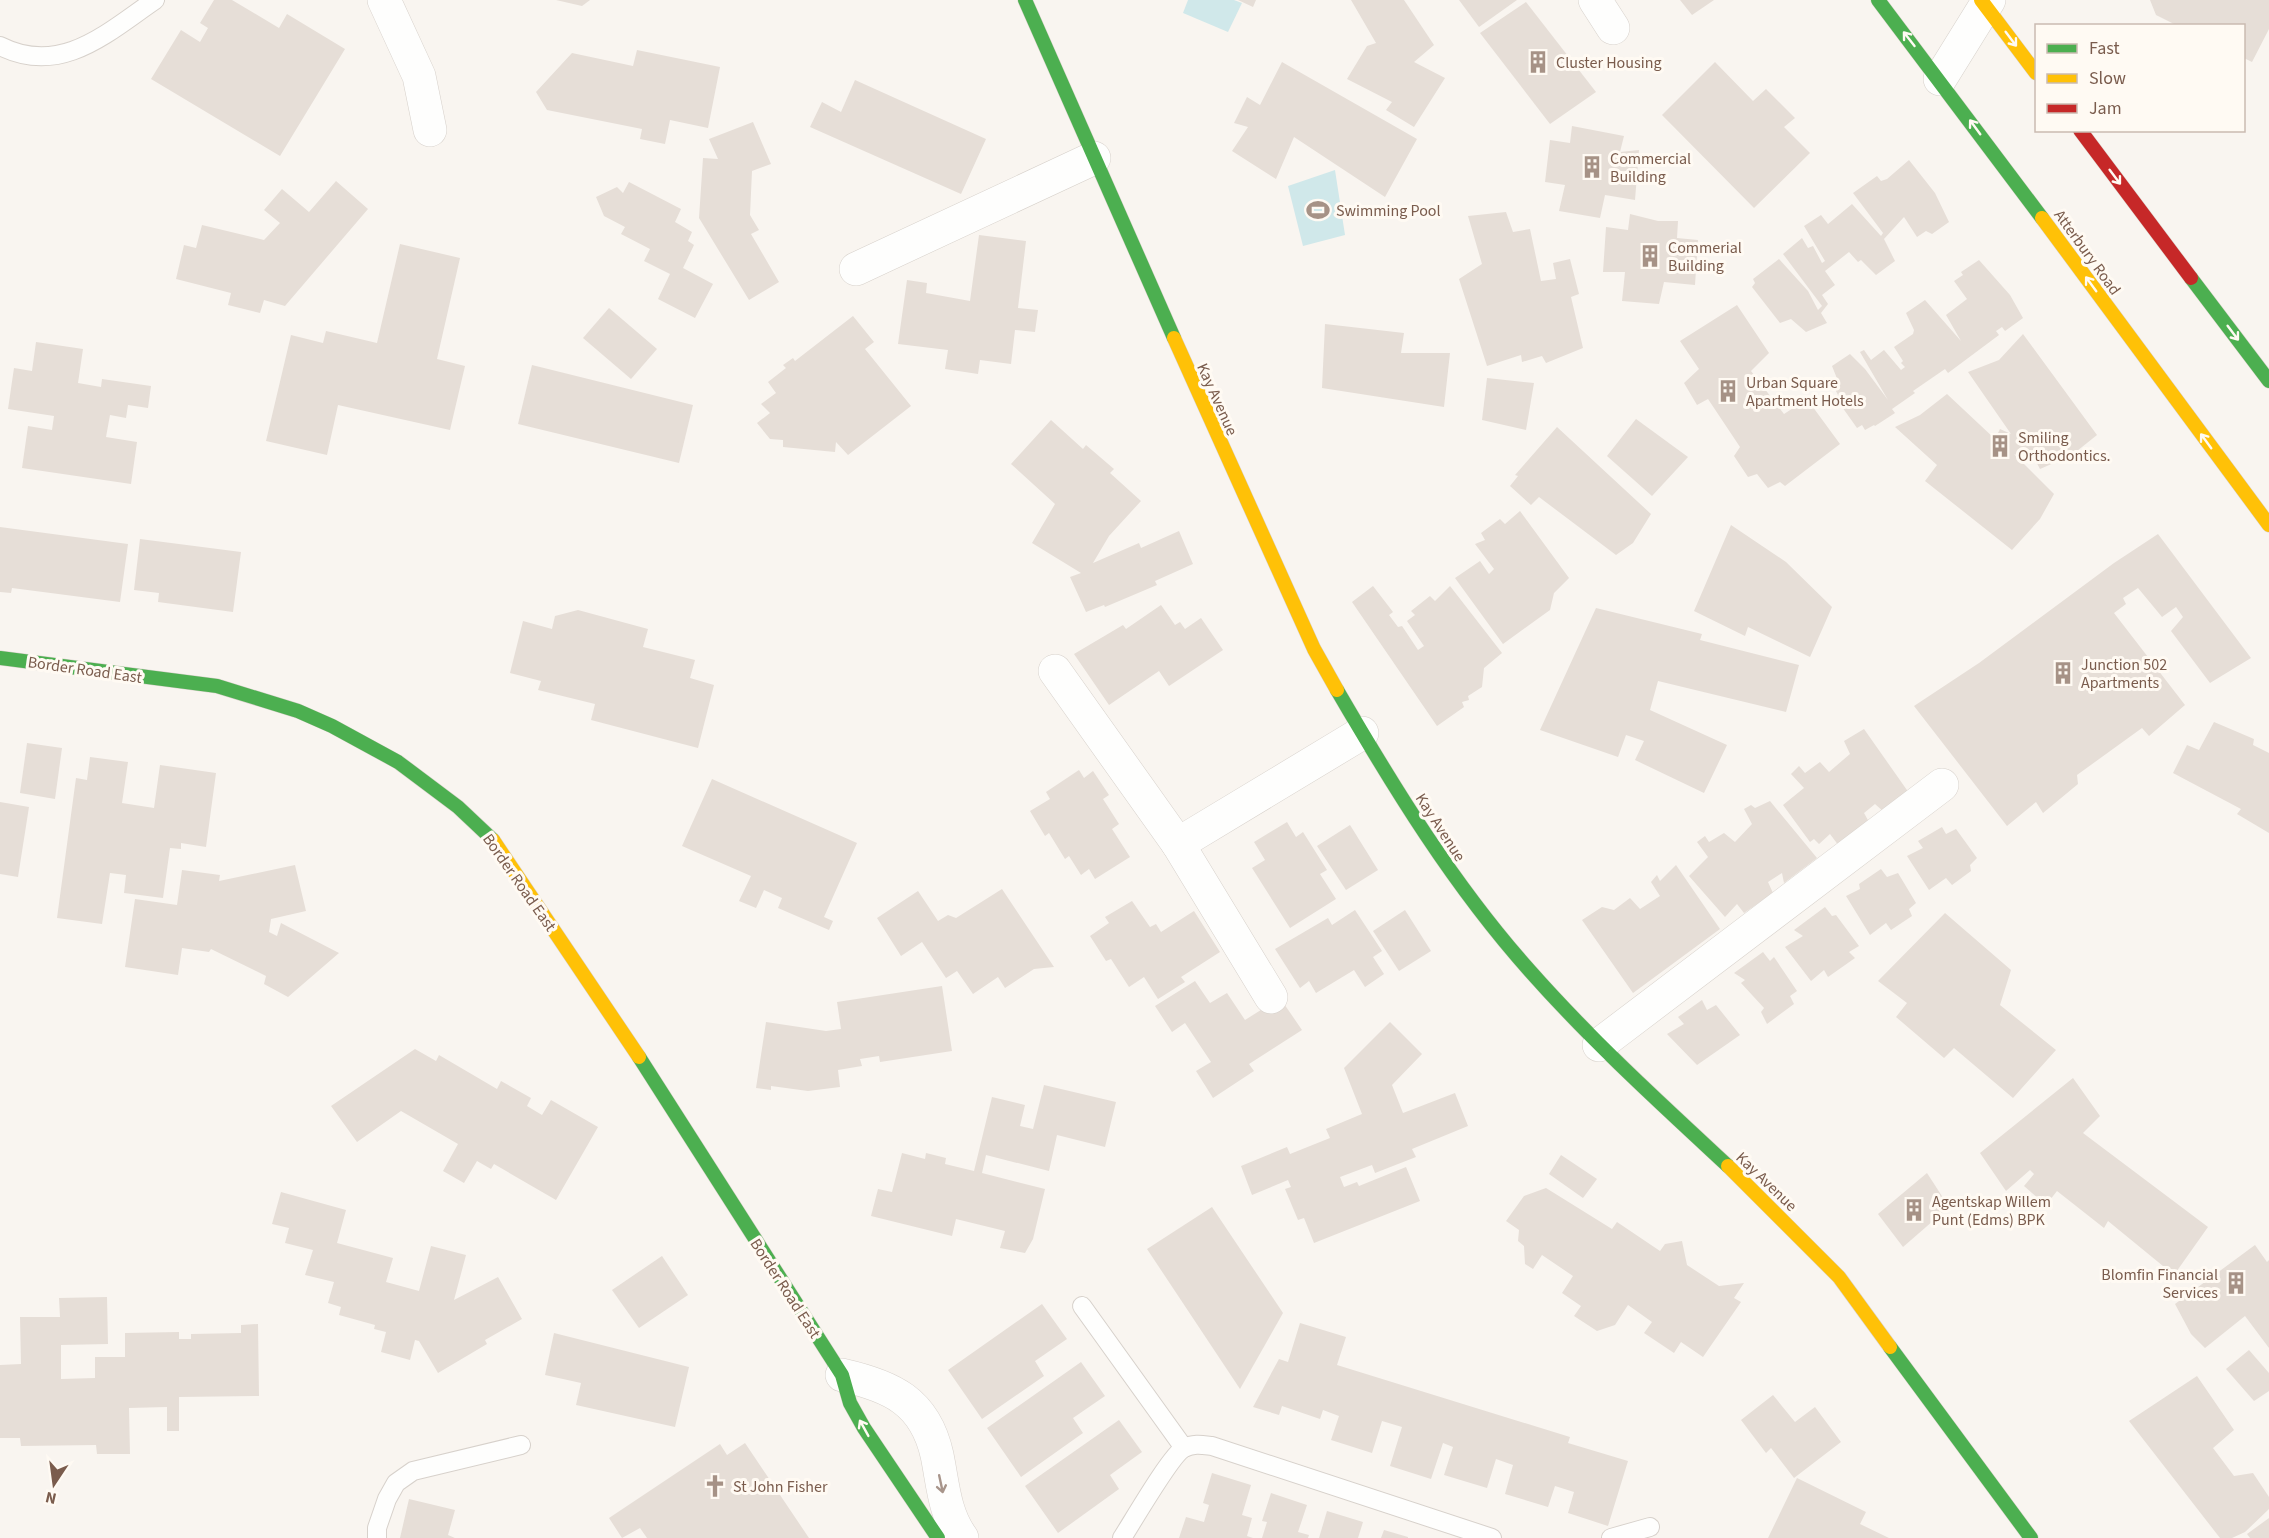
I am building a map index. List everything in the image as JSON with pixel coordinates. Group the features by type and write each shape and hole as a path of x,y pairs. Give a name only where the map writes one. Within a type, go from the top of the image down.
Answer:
{"street":[{"path":"384,0 419,76 430,130"},
{"name":"Kay Avenue","path":"1025,0 1309,639 1362,733 1458,882 1529,970 1599,1045 1756,1192 1839,1277 2031,1538"},
{"path":"1595,0 1613,28"},
{"name":"Atterbury Road","path":"1878,0 1940,79 2269,525"},
{"path":"1940,79 1986,2 2035,70"},
{"path":"2082,132 2269,381"},
{"path":"856,269 1094,158"},
{"name":"Border Road East","path":"0,658 224,687 273,702 332,725 384,751 466,812 487,831 629,1042 842,1375 844,1389 864,1431 951,1536"},
{"path":"1054,671 1178,844 1271,997"},
{"path":"1178,844 1362,733"},
{"path":"1599,1045 1942,784"},
{"name":"Border Road East","path":"842,1375 880,1385 897,1394 909,1402 922,1419 931,1435 951,1536"}],"lane":[{"path":"0,46 37,56 66,55 87,46 156,0"},
{"path":"1082,1306 1184,1448"},
{"path":"1122,1538 1172,1459 1184,1448 1196,1444 1212,1446 1492,1538"},
{"path":"377,1538 377,1528 387,1499 396,1483 413,1471 521,1445"},
{"path":"1611,1538 1650,1527"}],"water":[{"path":"1188,0 1234,0 1242,3 1228,32 1183,13"},
{"name":"Swimming Pool","path":"1335,170 1345,235 1303,246 1288,186"}],"building":[{"path":"214,0 232,0 279,28 287,14 345,49 280,156 151,79 181,30 200,42 208,28 200,23"},
{"path":"556,0 590,0 582,6"},
{"path":"1238,0 1256,0 1253,7"},
{"path":"1351,0 1404,0 1434,45 1414,62 1445,78 1414,127 1386,110 1392,102 1347,79 1367,46 1376,43"},
{"path":"1459,0 1517,0 1479,27"},
{"name":"Cluster Housing","path":"1680,0 1714,0 1692,15"},
{"path":"2150,0 2269,0 2269,29 2252,62 2245,58 2245,24 2174,24 2156,15"},
{"name":"Cluster Housing","path":"1526,2 1596,92 1550,124 1480,33"},
{"path":"637,50 720,67 708,128 670,120 665,144 640,139 642,129 547,110 536,92 572,53 633,66"},
{"path":"1282,62 1417,139 1385,197 1294,137 1276,179 1232,151 1248,127 1234,123 1247,97 1260,105"},
{"path":"1715,62 1753,101 1766,89 1795,118 1784,127 1810,153 1754,208 1662,115"},
{"path":"855,80 986,139 961,194 810,127 822,102 841,112"},
{"path":"753,122 771,164 752,171 750,215 759,230 751,234 779,282 749,300 699,218 703,158 718,159 709,139"},
{"name":"Commercial Building","path":"1572,126 1624,136 1620,152 1639,150 1635,200 1605,195 1600,218 1559,211 1565,185 1545,182 1550,140 1570,143"},
{"name":"Urban Square Apartment Hotels","path":"1909,160 1935,193 1949,222 1932,234 1926,231 1917,237 1904,217 1884,239 1895,261 1876,275 1849,252 1825,271 1835,285 1822,295 1828,304 1821,313 1827,323 1806,332 1791,319 1780,323 1752,287 1755,283 1753,279 1779,259 1808,291 1818,310 1822,306 1783,254 1802,238 1808,248 1813,246 1822,263 1825,261 1804,226 1821,215 1828,224 1852,204 1881,236 1883,233 1853,193 1877,176 1881,181 1887,179"},
{"path":"336,181 368,209 285,306 264,300 260,313 228,305 231,293 176,279 184,245 196,248 202,225 264,240 280,223 264,210 282,189 309,212"},
{"path":"629,182 681,209 675,222 692,232 688,241 694,245 683,268 713,284 695,318 658,299 670,274 644,261 650,249 621,234 625,227 604,216 596,197 617,187 623,193"},
{"path":"1506,212 1513,232 1530,229 1541,281 1556,279 1553,263 1570,259 1579,294 1571,297 1583,348 1546,363 1542,356 1522,362 1521,355 1487,366 1459,279 1482,264 1468,216"},
{"name":"Commerial Building","path":"1630,214 1658,221 1678,221 1677,238 1698,240 1695,285 1664,282 1659,304 1622,301 1625,272 1603,272 1606,227 1628,230"},
{"path":"979,235 1026,241 1018,308 1038,310 1035,332 1015,330 1011,364 980,360 978,374 945,369 948,350 898,344 907,280 927,283 926,293 970,301"},
{"path":"400,244 460,258 437,359 465,366 450,430 338,405 327,455 266,441 291,335 323,343 326,331 377,343"},
{"name":"Urban Square Apartment Hotels","path":"1979,260 2010,295 2023,318 2005,331 2002,327 1996,331 1999,335 1948,373 1945,369 1913,391 1915,393 1892,409 1895,413 1865,430 1862,425 1857,428 1835,397 1838,395 1833,385 1838,381 1832,366 1850,354 1865,369 1888,400 1860,352 1864,350 1871,360 1884,350 1901,370 1905,367 1894,347 1913,334 1914,330 1906,313 1925,300 1961,341 1946,315 1967,299 1954,281 1963,275 1961,272"},
{"name":"Urban Square Apartment Hotels","path":"1737,305 1769,353 1751,371 1784,414 1807,399 1840,444 1785,486 1780,482 1768,488 1757,474 1748,477 1734,456 1740,447 1708,399 1697,405 1684,383 1699,369 1680,341"},
{"path":"609,308 657,349 631,379 583,338"},
{"path":"853,316 874,342 865,349 911,406 848,455 836,442 835,452 783,447 783,440 770,439 757,423 770,413 761,404 776,393 768,382 786,368 783,365 793,358 795,361"},
{"path":"1325,324 1404,333 1401,353 1450,353 1444,407 1322,388"},
{"name":"Smiling Orthodontics.","path":"2023,334 2097,435 2072,455 2040,469 2031,452 2026,459 2014,454 2054,494 2040,519 2012,550 1925,481 1937,465 1895,427 1920,415 1947,394 1995,439 2000,429 2011,434 1968,372 1999,360"},
{"path":"36,342 83,349 78,383 101,387 102,379 151,386 148,408 128,405 126,418 110,415 106,437 137,442 131,484 22,468 28,426 52,430 54,416 8,409 14,368 32,371"},
{"path":"532,365 693,405 679,463 518,424"},
{"path":"1487,378 1534,383 1526,430 1482,420"},
{"path":"1636,419 1688,457 1652,496 1607,456"},
{"path":"1051,420 1083,449 1086,445 1114,469 1110,473 1141,501 1109,536 1093,563 1139,543 1141,548 1179,531 1193,564 1155,581 1157,585 1105,607 1104,605 1086,612 1070,577 1081,573 1032,543 1055,504 1011,464"},
{"path":"1557,427 1651,514 1633,543 1616,555 1539,497 1531,505 1510,486 1518,476 1515,475"},
{"path":"1520,511 1569,578 1554,593 1550,610 1503,644 1455,578 1480,561 1489,574 1494,569 1475,544 1485,540 1481,533 1500,519 1505,524"},
{"path":"1731,525 1786,562 1832,607 1810,657 1748,627 1745,636 1694,611"},
{"path":"0,527 128,544 120,602 12,588 11,593 0,592"},
{"name":"Junction 502 Apartments","path":"2158,534 2251,658 2210,683 2171,631 2183,617 2176,607 2162,617 2138,588 2123,598 2126,604 2114,613 2185,705 2149,736 2142,728 2077,775 2078,784 2043,813 2036,802 2007,826 1914,706 1979,663 2114,563"},
{"path":"140,539 241,552 233,612 158,602 159,593 134,590"},
{"path":"1373,586 1393,612 1389,615 1398,627 1402,626 1418,650 1424,646 1407,621 1415,615 1411,611 1430,596 1435,601 1450,586 1502,653 1484,668 1482,687 1468,696 1469,700 1462,702 1464,707 1437,726 1352,602"},
{"path":"1161,605 1175,625 1180,622 1185,629 1201,618 1223,650 1169,686 1159,671 1109,705 1074,654 1123,625 1126,629"},
{"path":"1596,608 1702,634 1700,640 1799,665 1786,712 1658,681 1650,710 1727,745 1704,793 1635,760 1644,741 1626,735 1618,757 1540,730"},
{"path":"578,610 648,629 643,647 695,660 690,678 714,685 698,748 591,720 595,704 538,690 541,681 510,673 523,621 552,629 555,616"},
{"path":"2214,722 2254,739 2253,745 2269,753 2269,833 2237,814 2241,809 2173,773 2187,745 2199,750"},
{"path":"1864,729 1909,793 1884,812 1875,804 1864,813 1869,822 1839,846 1830,834 1819,844 1814,839 1810,842 1783,805 1804,788 1791,774 1799,766 1805,773 1820,762 1829,772 1850,754 1844,741"},
{"path":"27,743 62,748 55,799 20,793"},
{"path":"90,757 128,762 122,803 154,808 160,765 216,773 206,847 181,843 181,849 170,848 163,898 124,893 126,875 110,873 102,924 57,918 76,778 87,780"},
{"path":"1079,770 1084,778 1093,771 1109,795 1103,799 1119,824 1112,829 1130,857 1095,879 1089,869 1081,875 1069,856 1065,859 1049,833 1045,836 1030,811 1050,799 1046,792"},
{"path":"712,779 857,843 824,917 833,921 829,930 778,908 782,898 764,890 756,908 739,901 751,876 682,846"},
{"path":"1770,801 1817,858 1784,883 1782,873 1768,882 1773,893 1744,913 1737,904 1725,917 1689,876 1708,857 1697,842 1705,836 1709,842 1724,833 1735,842 1752,824 1744,809 1751,805 1755,808"},
{"path":"0,802 29,807 18,877 0,874"},
{"path":"1287,822 1296,837 1303,832 1327,870 1320,874 1336,899 1290,928 1252,868 1265,860 1254,842"},
{"path":"1350,825 1378,870 1346,890 1317,846"},
{"path":"1942,827 1946,834 1956,829 1977,858 1970,865 1971,871 1952,885 1946,878 1929,890 1907,856 1923,848 1918,841"},
{"path":"295,865 306,911 271,919 269,932 277,936 281,923 339,953 288,997 264,984 266,976 211,949 209,952 182,948 178,975 125,967 135,899 177,905 182,870 220,875 219,881"},
{"path":"1676,865 1720,929 1633,993 1582,920 1602,907 1614,910 1630,898 1640,909 1660,896 1651,882 1657,875 1660,881"},
{"path":"1881,869 1887,877 1898,873 1916,903 1909,909 1912,916 1891,930 1886,923 1870,935 1846,896 1860,889 1859,884"},
{"path":"1002,889 1054,967 1034,969 1005,988 998,977 973,994 957,971 946,978 922,942 901,956 877,918 918,891 938,921 948,915 956,918"},
{"path":"1132,901 1150,927 1156,924 1161,932 1194,911 1220,952 1181,977 1185,982 1158,999 1144,977 1129,987 1111,959 1106,961 1090,936 1109,923 1105,917"},
{"path":"1825,907 1832,916 1836,915 1859,946 1849,952 1855,958 1828,977 1824,970 1811,981 1785,947 1803,936 1794,930"},
{"path":"1355,910 1382,951 1373,957 1384,974 1365,987 1354,970 1316,993 1309,981 1300,988 1275,949 1328,918 1332,925"},
{"path":"1405,910 1431,951 1399,971 1373,931"},
{"path":"1945,913 2011,970 2000,1005 2056,1050 2013,1098 1954,1048 1944,1058 1896,1017 1907,1003 1878,981"},
{"path":"1763,952 1770,961 1774,957 1797,991 1790,996 1794,1004 1767,1024 1761,1012 1764,1008 1741,983 1745,980 1734,973"},
{"path":"1195,981 1210,1003 1227,993 1245,1020 1280,998 1302,1030 1249,1064 1254,1071 1213,1098 1196,1071 1211,1062 1185,1023 1172,1032 1155,1006"},
{"path":"942,986 952,1051 880,1062 879,1056 860,1059 862,1066 838,1070 840,1087 808,1091 771,1086 771,1090 756,1088 766,1022 826,1031 841,1029 837,1002"},
{"path":"1702,1000 1707,1010 1716,1005 1740,1035 1697,1065 1667,1034 1684,1024 1678,1017"},
{"path":"1390,1022 1422,1054 1392,1085 1403,1113 1455,1093 1468,1126 1412,1149 1416,1157 1375,1173 1372,1165 1340,1177 1344,1187 1357,1182 1359,1186 1406,1167 1420,1201 1314,1243 1304,1218 1298,1220 1285,1189 1291,1187 1288,1180 1252,1195 1241,1166 1287,1147 1290,1154 1330,1138 1326,1129 1362,1114 1344,1068"},
{"path":"415,1049 436,1061 439,1055 497,1089 501,1081 531,1098 527,1106 542,1115 551,1100 598,1127 556,1200 494,1164 491,1169 477,1161 464,1183 443,1171 458,1144 401,1111 357,1142 331,1106"},
{"path":"2073,1078 2100,1116 2083,1133 2208,1227 2174,1275 2108,1221 2104,1228 2057,1191 2046,1205 2024,1186 2034,1174 2030,1170 2006,1191 1980,1153"},
{"path":"1044,1085 1116,1102 1105,1147 1057,1135 1049,1171 986,1155 982,1173 1045,1189 1033,1239 1025,1253 1000,1248 1005,1231 956,1219 952,1236 871,1216 878,1189 892,1192 902,1153 925,1159 926,1153 946,1158 945,1164 974,1171 992,1097 1025,1105 1020,1126 1033,1129"},
{"path":"1561,1155 1597,1179 1583,1198 1549,1174"},
{"name":"Agentskap Willem Punt (Edms) BPK","path":"1927,1173 1949,1207 1903,1247 1878,1214"},
{"path":"1546,1188 1612,1229 1617,1222 1660,1251 1665,1244 1682,1241 1687,1265 1719,1286 1744,1283 1734,1298 1741,1302 1703,1357 1681,1342 1674,1353 1644,1333 1652,1322 1628,1305 1615,1325 1597,1331 1574,1316 1581,1306 1562,1293 1573,1276 1542,1255 1533,1269 1525,1264 1524,1246 1518,1241 1519,1230 1506,1221 1524,1196"},
{"path":"281,1192 346,1210 337,1243 393,1258 386,1282 419,1291 431,1246 466,1255 454,1300 498,1277 522,1319 485,1340 487,1344 438,1373 419,1341 415,1340 410,1360 381,1352 386,1332 374,1329 375,1325 339,1315 341,1307 328,1303 334,1282 305,1275 313,1250 285,1243 289,1228 272,1224"},
{"path":"1212,1207 1283,1313 1240,1389 1147,1249"},
{"name":"Blomfin Financial Services","path":"2255,1245 2267,1262 2269,1260 2269,1348 2245,1316 2205,1348 2191,1334 2175,1304"},
{"path":"662,1256 688,1295 639,1328 612,1290"},
{"path":"107,1297 108,1344 61,1345 61,1379 95,1378 95,1357 125,1357 125,1333 179,1332 179,1339 191,1339 191,1334 241,1333 241,1325 258,1324 259,1396 179,1397 179,1431 167,1431 167,1407 129,1408 130,1454 97,1454 96,1445 21,1446 20,1438 0,1438 0,1365 21,1364 20,1317 60,1317 59,1298"},
{"path":"1042,1304 1067,1339 1035,1361 1044,1376 982,1419 948,1370"},
{"path":"1300,1323 1346,1337 1337,1365 1570,1437 1568,1443 1628,1461 1608,1526 1568,1513 1574,1492 1555,1486 1548,1507 1505,1494 1513,1465 1496,1459 1487,1488 1444,1475 1453,1447 1443,1443 1431,1479 1390,1466 1402,1427 1382,1421 1372,1453 1331,1440 1339,1416 1323,1410 1320,1419 1282,1406 1279,1415 1253,1407 1279,1359 1288,1362"},
{"path":"554,1333 689,1367 675,1427 576,1405 581,1383 545,1375"},
{"path":"2249,1350 2269,1373 2269,1391 2254,1401 2226,1369"},
{"path":"1081,1362 1105,1396 1073,1418 1083,1433 1021,1477 987,1428"},
{"path":"2197,1376 2234,1430 2213,1448 2234,1476 2253,1473 2269,1497 2269,1509 2245,1532 2232,1538 2220,1538 2129,1421"},
{"path":"1773,1395 1795,1422 1815,1407 1841,1442 1794,1478 1771,1448 1766,1453 1741,1420"},
{"path":"1119,1420 1142,1452 1110,1475 1119,1489 1058,1533 1025,1486"},
{"name":"St John Fisher","path":"745,1443 809,1538 647,1538 640,1528 622,1538 609,1518 720,1444 727,1455"},
{"path":"1212,1473 1251,1485 1242,1515 1252,1518 1247,1536 1253,1538 1179,1538 1186,1517 1204,1522 1209,1505 1203,1503"},
{"path":"1797,1478 1866,1512 1860,1524 1889,1538 1768,1538"},
{"path":"1271,1493 1307,1505 1298,1532 1309,1535 1308,1538 1262,1538 1267,1522 1262,1521"},
{"path":"409,1499 455,1510 448,1535 455,1538 400,1538"},
{"path":"1327,1511 1363,1522 1358,1538 1319,1538"},
{"path":"2269,1518 2269,1538 2250,1538 2247,1534"},
{"path":"1384,1530 1408,1537 1408,1538 1381,1538"}],"traffic: fast":[{"path":"1025,0 1174,338"},
{"path":"1878,0 2042,218"},
{"path":"2191,278 2269,381"},
{"path":"0,658 217,686 298,711 332,726 398,762 458,807 493,840"},
{"path":"1337,690 1426,835 1502,939 1602,1047 1728,1166"},
{"path":"639,1057 842,1375 850,1403 864,1428 938,1538"},
{"path":"1890,1347 2031,1538"}],"traffic: slow":[{"path":"1981,0 2035,72"},
{"path":"2042,218 2269,525"},
{"path":"1174,338 1314,649 1337,690"},
{"path":"493,840 639,1057"},
{"path":"1728,1166 1839,1277 1890,1347"}],"traffic: jam":[{"path":"2082,132 2191,278"}],"place":[{"name":"Cluster Housing","path":"1538,62"},
{"name":"Commercial Building","path":"1592,167"},
{"name":"Swimming Pool","path":"1318,210"},
{"name":"Commerial Building","path":"1650,256"},
{"name":"Urban Square Apartment Hotels","path":"1728,391"},
{"name":"Smiling Orthodontics.","path":"2000,446"},
{"name":"Junction 502 Apartments","path":"2063,673"},
{"name":"Agentskap Willem Punt (Edms) BPK","path":"1914,1210"},
{"name":"Blomfin Financial Services","path":"2236,1283"},
{"name":"St John Fisher","path":"715,1486"}]}
